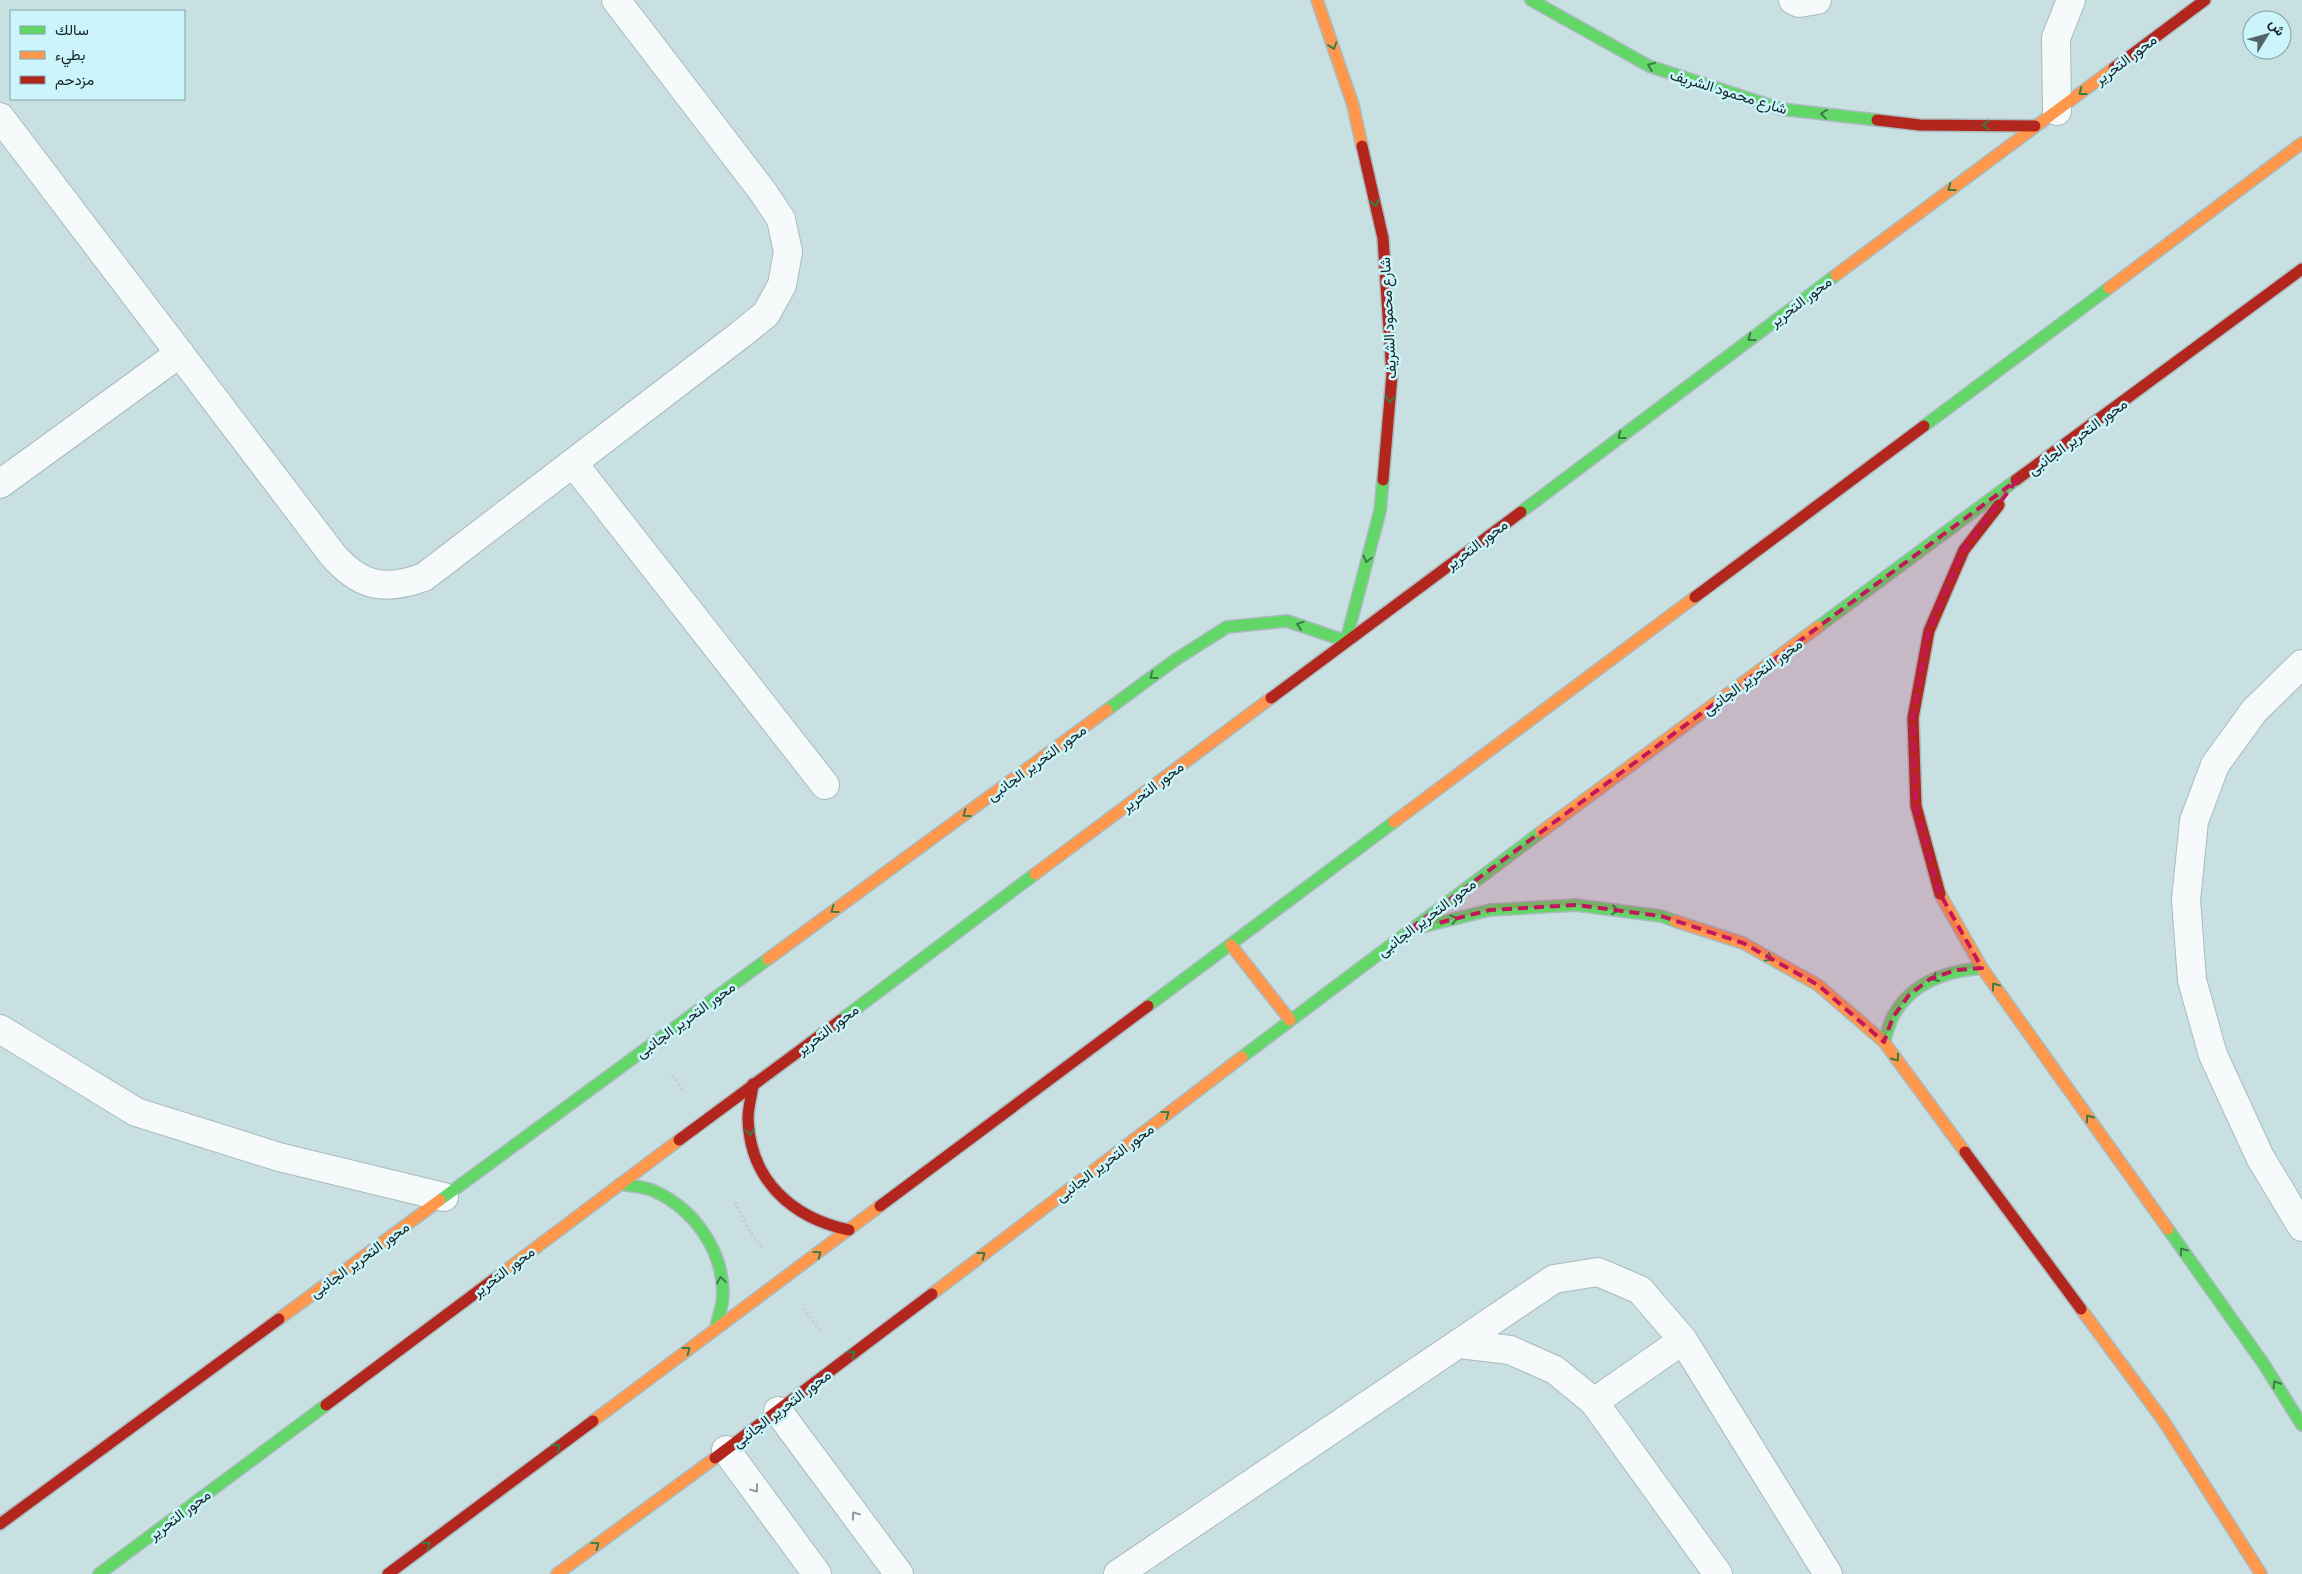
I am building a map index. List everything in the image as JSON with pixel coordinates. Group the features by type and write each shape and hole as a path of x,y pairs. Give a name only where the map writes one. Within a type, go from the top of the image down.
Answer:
{"street":[{"path":"0,117 345,570 370,582 384,586 404,585 424,578 766,314 782,285 788,252 781,219 616,0"},
{"name":"شارع محمود الشريف","path":"1317,0 1353,105 1383,238 1392,375 1380,511 1346,641"},
{"name":"شارع محمود الشريف","path":"1531,0 1649,66 1782,109 1920,125 2034,126"},
{"path":"1793,0 1799,3 1818,0"},
{"path":"2056,111 2056,38 2071,0"},
{"name":"محور التحرير","path":"100,1574 2205,0"},
{"path":"388,1574 2302,143"},
{"name":"محور التحرير الجانبى","path":"557,1574 778,1411 1407,931 2302,269"},
{"path":"0,484 180,353"},
{"path":"573,463 825,785"},
{"path":"2017,480 1964,550 1929,631 1913,718 1916,806 1939,892 1982,968 2262,1363 2302,1425"},
{"name":"محور التحرير الجانبى","path":"0,1524 1167,666 1227,627 1287,621 1346,641"},
{"path":"2302,664 2254,711 2215,765 2194,821 2186,900 2192,980 2213,1055 2260,1157 2302,1227"},
{"path":"1407,931 1490,910 1576,905 1661,916 1743,943 1818,985 1884,1042 2163,1420 2261,1574"},
{"path":"1231,945 1290,1020"},
{"path":"1884,1042 1893,1017 1909,995 1930,979 1956,970 1982,968"},
{"path":"0,1030 136,1112 278,1157 444,1197"},
{"path":"754,1084 748,1117 752,1150 767,1180 790,1205 818,1222 850,1230"},
{"path":"620,1184 653,1190 681,1207 704,1231 718,1261 723,1294 716,1328"},
{"path":"1118,1574 1554,1279 1598,1272 1640,1290 1683,1340 1828,1574"},
{"path":"1594,1402 1683,1340"},
{"path":"1460,1344 1510,1350 1555,1370 1594,1402 1718,1574"},
{"path":"778,1411 899,1574"},
{"path":"726,1450 817,1574"}],"highlighted area":[{"path":"2017,480 1964,550 1929,631 1913,718 1916,806 1939,892 1982,968 1956,970 1930,979 1909,995 1893,1017 1884,1042 1818,985 1743,943 1661,916 1576,905 1490,910 1407,931"}],"traffic: fast":[{"path":"1531,0 1649,66 1781,109 1877,120"},
{"path":"1521,512 1836,275"},
{"path":"1924,426 2109,288"},
{"path":"1107,710 1175,660 1227,627 1287,621 1346,641 1380,511 1383,480"},
{"path":"1818,627 2016,480"},
{"path":"1148,1006 1394,822"},
{"path":"1242,1057 1541,832"},
{"path":"841,1020 1035,874"},
{"path":"1421,927 1490,910 1576,905 1661,916 1675,921"},
{"path":"440,1200 768,959"},
{"path":"1884,1042 1893,1016 1901,1004 1920,987 1931,980 1956,972 1982,968"},
{"path":"620,1184 646,1188 668,1199 682,1208 704,1233 712,1247 722,1278 723,1298 716,1328"},
{"path":"2168,1229 2263,1363 2302,1425"},
{"path":"99,1574 326,1405"}],"traffic: slow":[{"path":"1317,0 1353,105 1362,146"},
{"path":"1836,275 2114,68"},
{"path":"2109,288 2302,143"},
{"path":"1394,822 1695,597"},
{"path":"1541,832 1818,627"},
{"path":"1035,874 1271,698"},
{"path":"768,959 1107,710"},
{"path":"1940,894 1982,968 2168,1229"},
{"path":"1675,921 1743,943 1818,985 1884,1042 1965,1152"},
{"path":"1231,945 1290,1020"},
{"path":"932,1294 1242,1057"},
{"path":"501,1274 679,1140"},
{"path":"279,1319 440,1200"},
{"path":"593,1421 880,1206"},
{"path":"2081,1309 2163,1420 2261,1574"},
{"path":"557,1574 715,1458"}],"traffic: jam":[{"path":"2114,68 2205,0"},
{"path":"1877,120 1920,125 2035,126"},
{"path":"1362,146 1383,238 1392,375 1383,480"},
{"path":"2016,480 2302,269"},
{"path":"1695,597 1924,426"},
{"path":"1940,894 1916,806 1913,718 1929,631 1964,550 1999,505"},
{"path":"1271,698 1521,512"},
{"path":"880,1206 1148,1006"},
{"path":"679,1140 841,1020"},
{"path":"753,1084 748,1115 751,1141 757,1160 766,1178 778,1193 793,1206 809,1216 849,1230"},
{"path":"1965,1152 2081,1309"},
{"path":"326,1405 501,1274"},
{"path":"715,1458 932,1294"},
{"path":"0,1524 279,1319"},
{"path":"388,1574 593,1421"}]}
